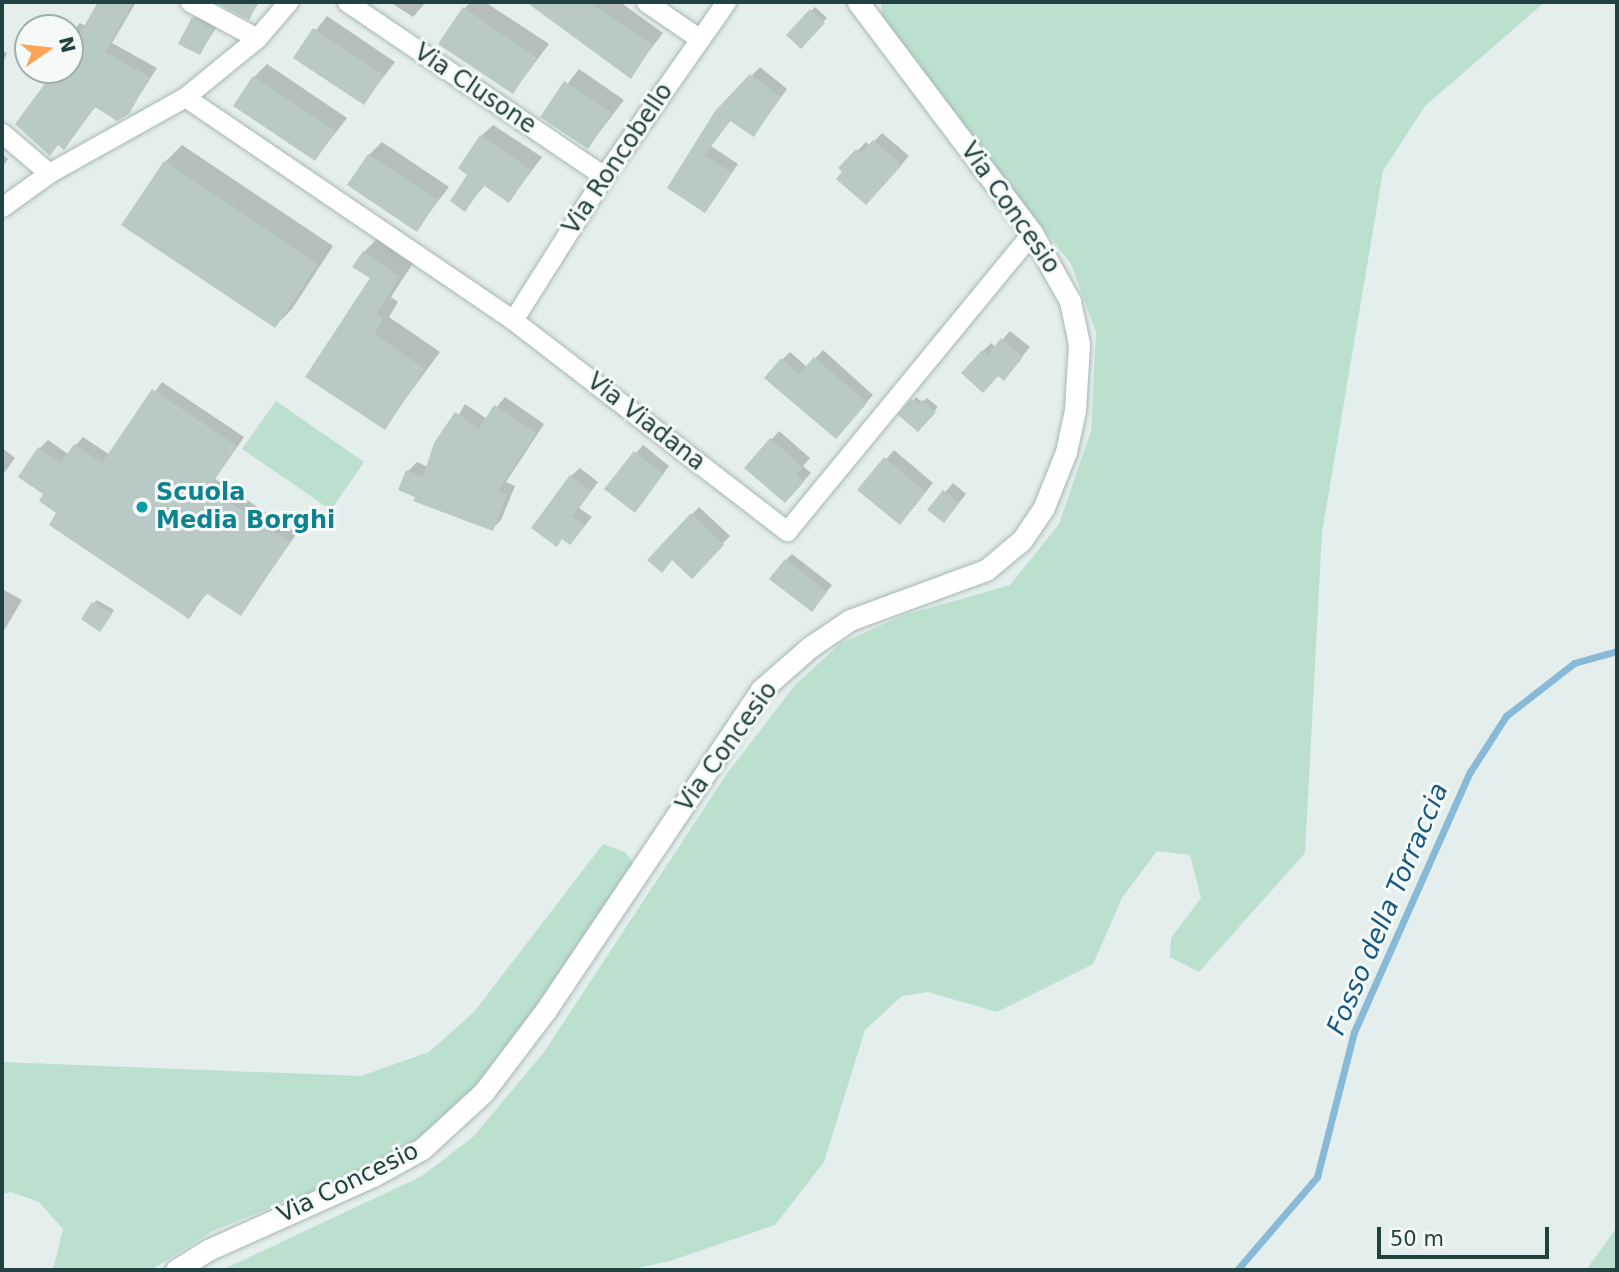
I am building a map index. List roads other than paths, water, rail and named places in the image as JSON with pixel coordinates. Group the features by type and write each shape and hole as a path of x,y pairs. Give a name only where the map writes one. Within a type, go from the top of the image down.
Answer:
{"street":[{"path":"190,2 257,38"},
{"path":"2,207 49,173 185,97 257,38 288,2"},
{"name":"Via Clusone","path":"347,2 604,176"},
{"path":"646,2 700,39"},
{"name":"Via Roncobello","path":"513,320 604,176 726,2"},
{"name":"Via Concesio","path":"176,1270 208,1250 373,1176 422,1149 483,1093 547,1010 761,690 843,625 900,598 967,580 1022,540 1044,508 1060,470 1079,379 1076,323 1070,301 1032,233 858,2"},
{"name":"Via Viadana","path":"185,97 513,320 787,531 1032,233"},
{"path":"2,133 49,173"}],"waterway":[{"name":"Fosso della Torraccia","path":"1237,1270 1317,1177 1354,1032 1470,772 1506,716 1574,663 1617,651"}],"place":[{"name":"Scuola Media Borghi","path":"142,507"}]}
